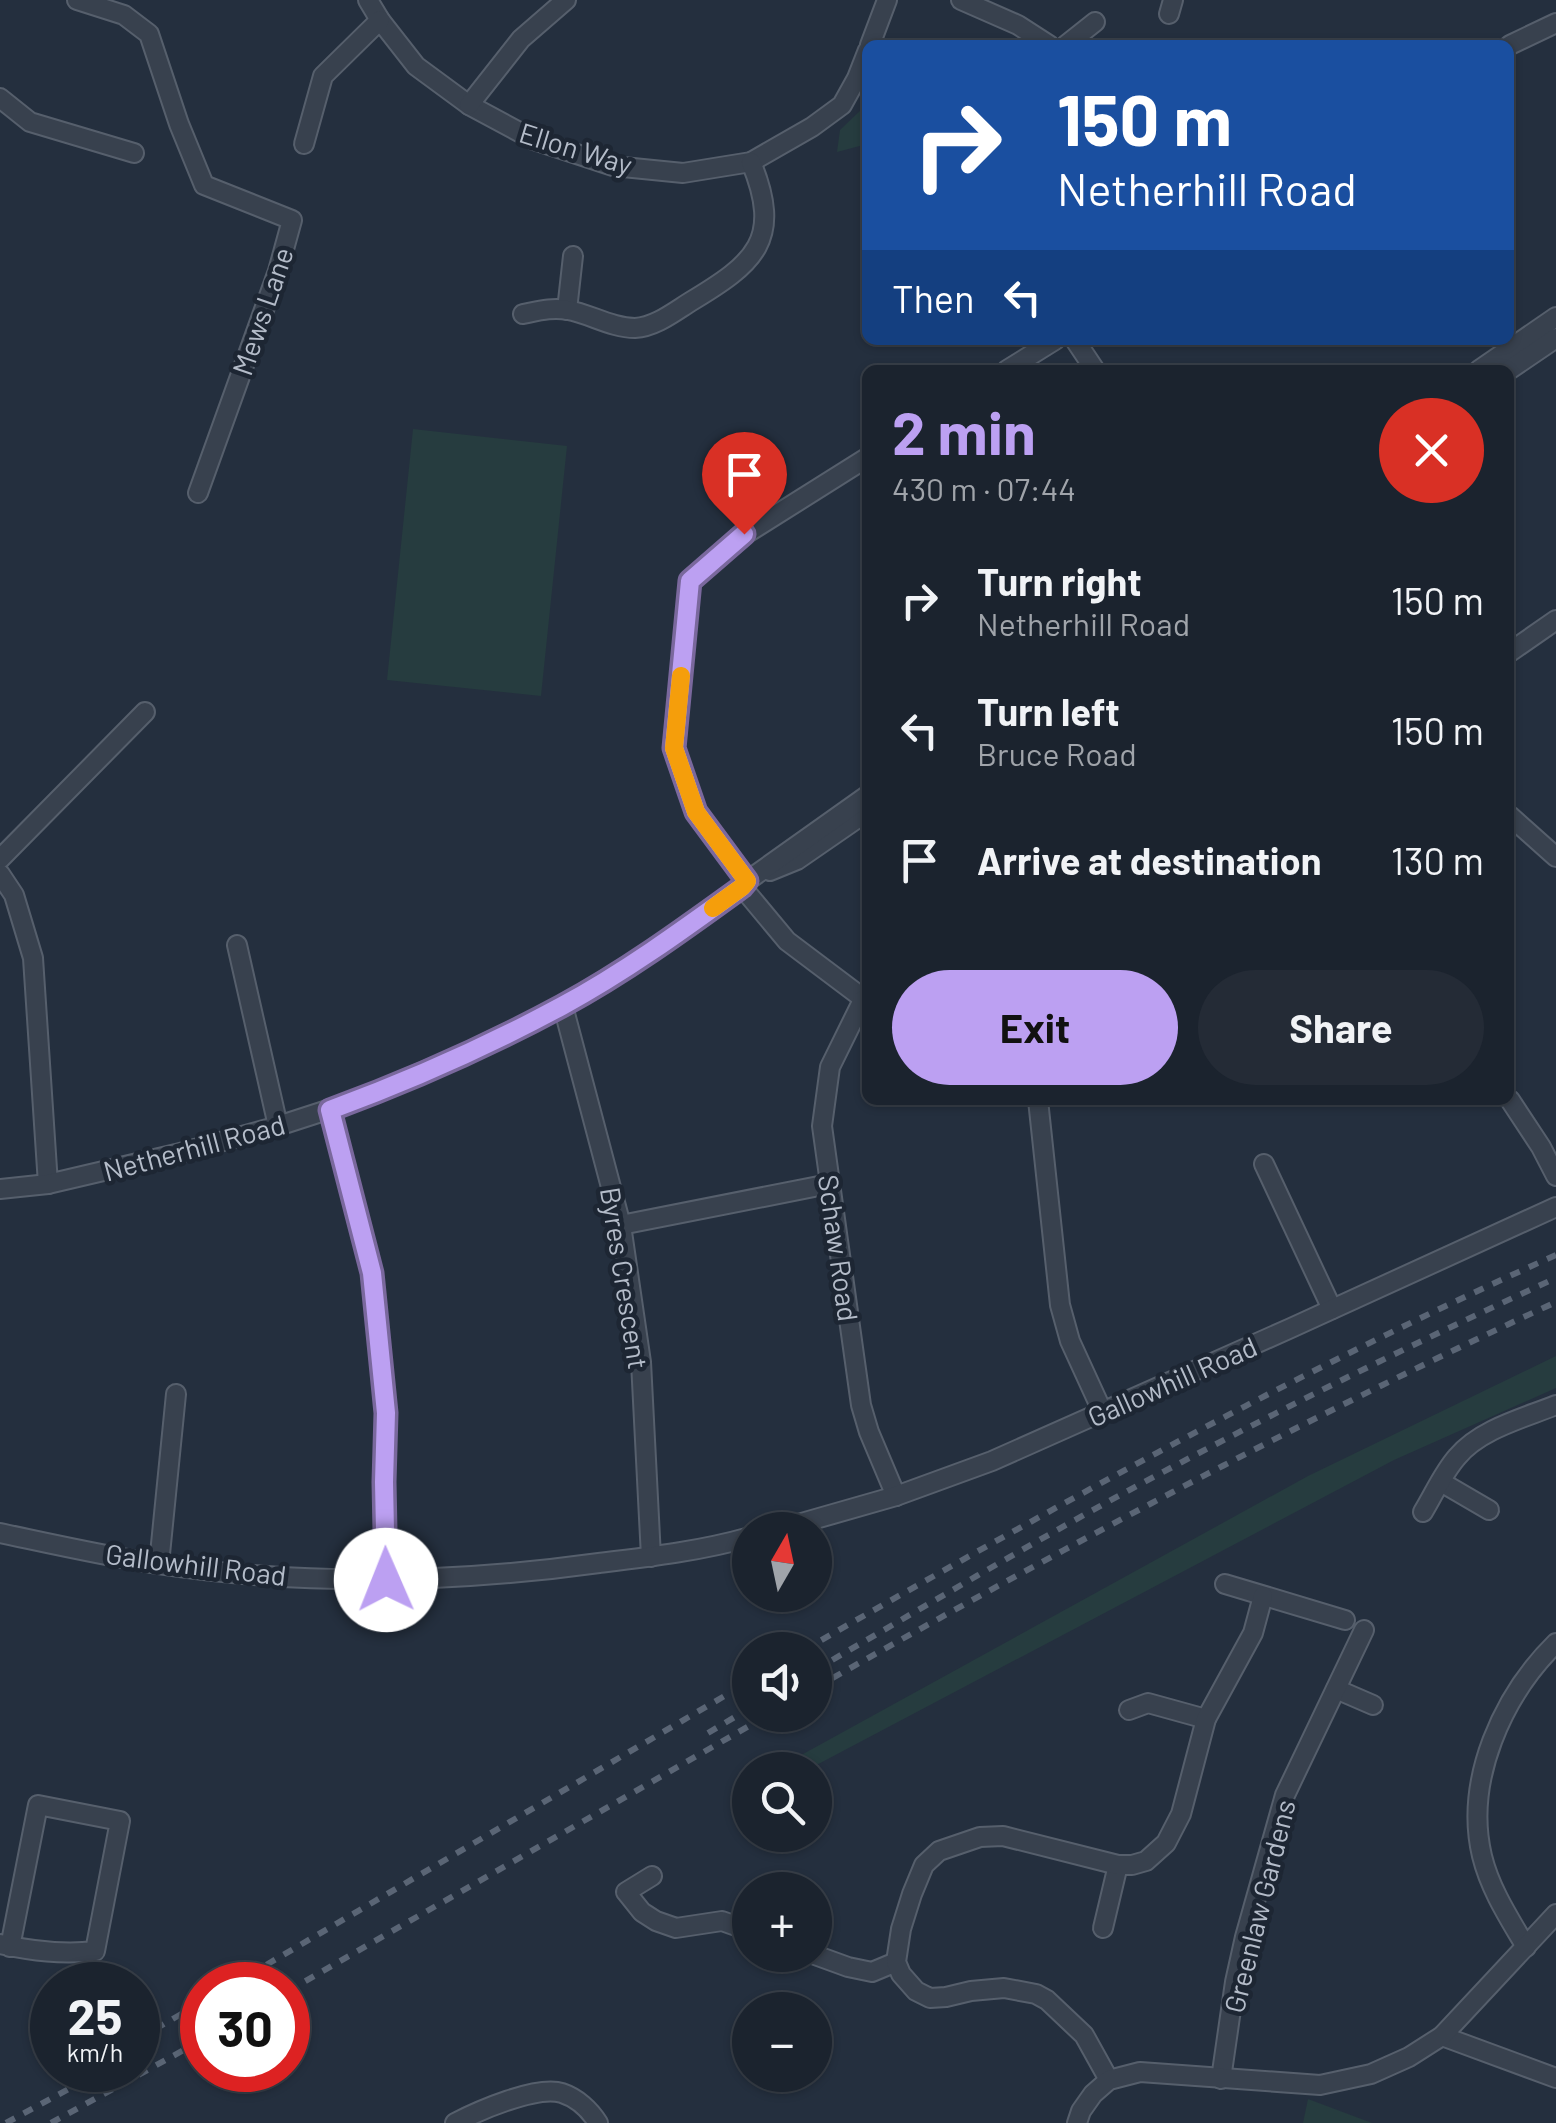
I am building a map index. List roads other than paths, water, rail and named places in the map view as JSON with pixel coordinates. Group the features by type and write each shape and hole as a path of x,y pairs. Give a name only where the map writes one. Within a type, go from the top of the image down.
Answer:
{"street":[{"name":"Mews Lane","path":"77,0 124,15 149,34 204,185 292,220 278,272 198,493"},
{"name":"Ellon Way","path":"368,0 416,66 469,106 534,140 613,166 683,173 751,162 812,128 842,105 862,64"},
{"path":"469,106 521,39 566,0"},
{"name":"Ellon Way","path":"871,40 887,0"},
{"path":"961,0 1042,40"},
{"path":"304,144 323,76 380,20"},
{"path":"1072,40 1094,22"},
{"path":"1514,43 1556,23"},
{"path":"0,98 30,122 134,153"},
{"path":"523,314 547,308 567,310 636,328 658,321 726,280 748,262 759,242 765,218 762,189 751,162"},
{"path":"567,310 573,256"},
{"path":"1486,365 1556,317"},
{"path":"1514,367 1556,338"},
{"path":"1015,365 1047,345"},
{"path":"862,462 744,534 690,581 674,748 696,812 786,941 862,999"},
{"path":"1514,649 1556,620"},
{"path":"0,859 145,712"},
{"name":"Netherhill Road","path":"0,1189 48,1184 278,1126 330,1110 460,1056 563,1006 672,938 862,798"},
{"name":"Netherhill Road","path":"744,884 797,860 862,815"},
{"path":"1514,820 1556,857"},
{"path":"0,874 14,895 33,958 48,1184"},
{"path":"238,945 278,1126"},
{"name":"Byres Crescent","path":"563,1006 622,1225 641,1362 651,1557"},
{"name":"Schaw Road","path":"862,1007 830,1067 822,1126 861,1405 896,1496"},
{"path":"1039,1105 1060,1304 1070,1341 1103,1413"},
{"path":"1513,1105 1556,1176"},
{"path":"330,1110 372,1273 386,1413 386,1580"},
{"path":"1264,1164 1332,1309"},
{"path":"622,1225 828,1184"},
{"name":"Gallowhill Road","path":"832,1514 992,1461 1556,1207"},
{"path":"158,1564 176,1394"},
{"path":"1423,1512 1457,1456 1476,1440 1556,1406"},
{"path":"1441,1482 1490,1510"},
{"name":"Gallowhill Road","path":"0,1533 158,1564 239,1573 386,1580 540,1571 651,1557 732,1541"},
{"path":"1225,1584 1345,1620"},
{"path":"1109,2080 1084,2035 1036,1994 1004,1988 930,1998 916,1991 896,1962 912,1894 924,1866 939,1851 980,1838 1003,1836 1118,1865 1146,1861 1166,1843 1180,1814 1206,1719 1253,1633 1263,1596"},
{"name":"Greenlaw Gardens","path":"1221,2079 1245,1937 1285,1795 1364,1630"},
{"path":"1526,1947 1498,1898 1482,1855 1480,1777 1490,1745 1520,1687 1556,1642"},
{"path":"1336,1690 1373,1705"},
{"path":"1129,1710 1148,1702 1206,1719"},
{"path":"38,1805 120,1821 95,1950 73,1954 5,1946 38,1805"},
{"path":"1103,1928 1118,1865"},
{"path":"652,1876 626,1892 642,1912 656,1921 676,1928 722,1922 732,1926"},
{"path":"1076,2123 1093,2094 1109,2080 1140,2072 1320,2086 1370,2074 1410,2058 1442,2036 1556,1914"},
{"path":"832,1961 872,1972 896,1962"},
{"path":"1442,2036 1556,2078"},
{"path":"455,2123 516,2099 561,2092 588,2108 598,2123"}],"railway":[{"path":"832,1634 1175,1443 1459,1299 1556,1255"},
{"path":"832,1660 1180,1463 1366,1368 1556,1278"},
{"path":"832,1678 1181,1488 1556,1302"},
{"path":"271,1962 732,1692"},
{"path":"708,1733 732,1719"},
{"path":"310,1978 738,1732"},
{"path":"160,2026 180,2015"},
{"path":"51,2123 180,2052"},
{"path":"6,2123 63,2092"}]}
